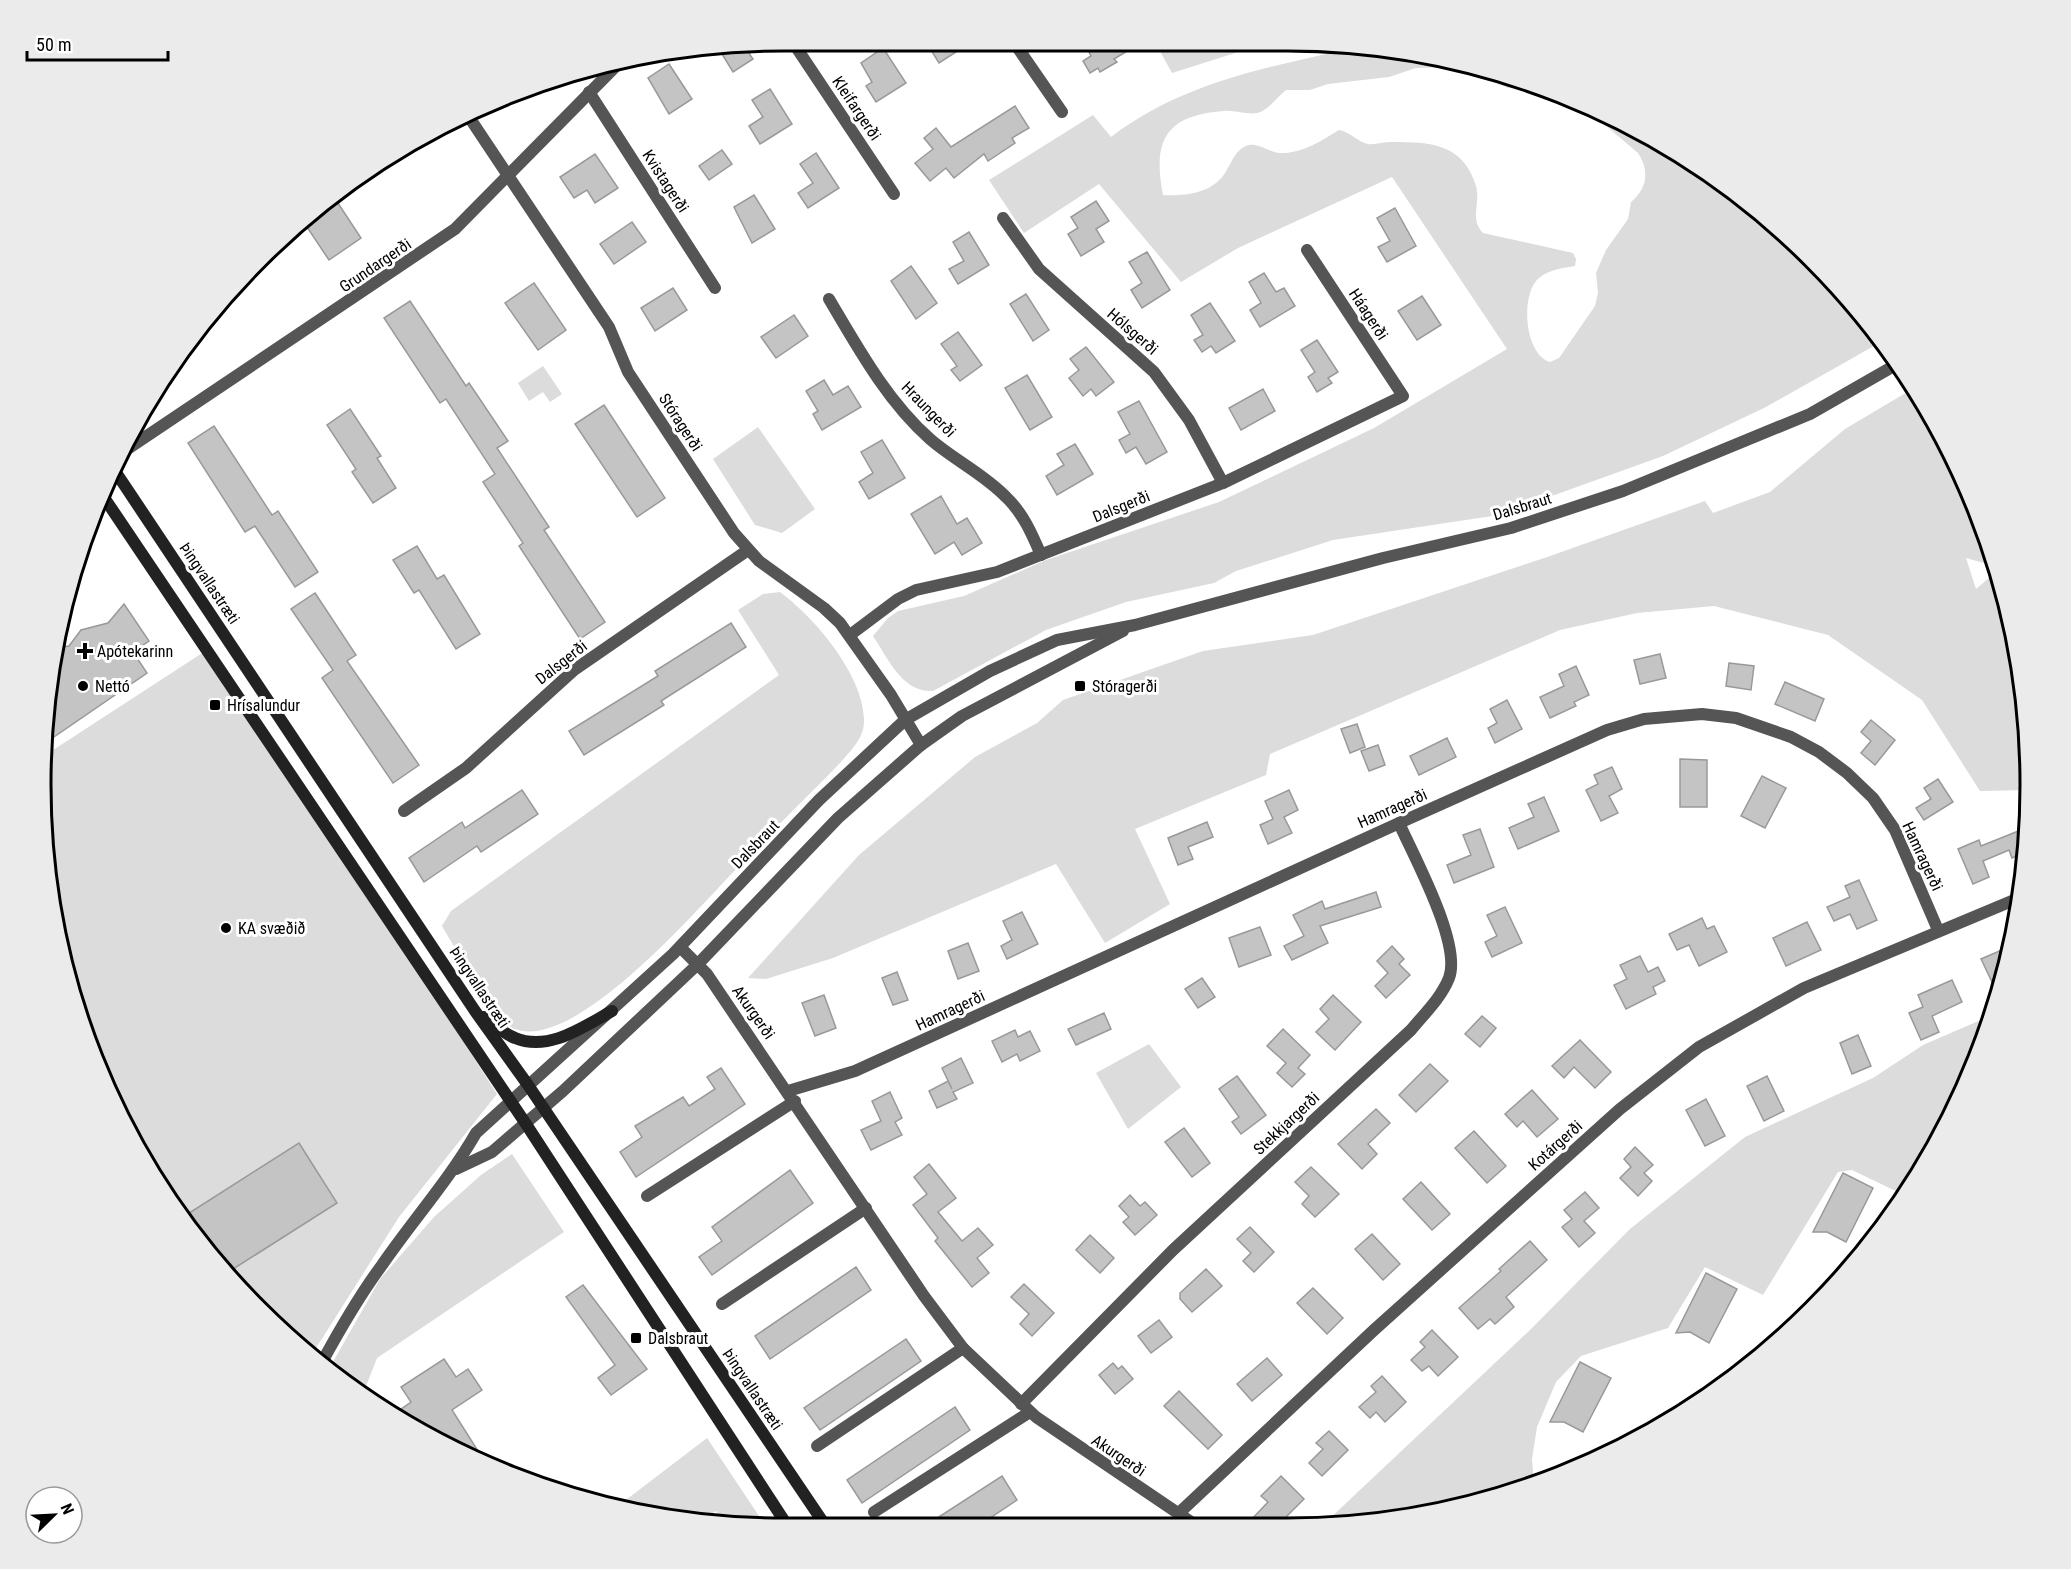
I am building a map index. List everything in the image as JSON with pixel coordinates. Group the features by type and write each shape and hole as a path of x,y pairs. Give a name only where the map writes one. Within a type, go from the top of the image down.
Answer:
{"main road":[{"name":"Þingvallastræti","path":"119,477 475,1011 544,1108 820,1518"},
{"path":"108,502 526,1124 782,1518"},
{"path":"475,1011 514,1038 531,1043 548,1042 574,1033 612,1011"}],"street":[{"name":"Kleifargerði","path":"799,51 894,194"},
{"path":"1020,51 1062,112"},
{"name":"Grundargerði","path":"136,444 416,258 455,229 508,178 609,73"},
{"name":"Kvistagerði","path":"589,92 715,288"},
{"name":"Stóragerði","path":"472,122 609,327 628,372 748,550 772,572 824,608 850,634 921,745"},
{"name":"Hólsgerði","path":"1003,218 1039,269 1154,372 1189,420 1223,483"},
{"name":"Háagerði","path":"1308,250 1403,396"},
{"name":"Hraungerði","path":"829,299 864,359 899,406 930,439 1006,496 1023,517 1041,555"},
{"name":"Dalsbraut","path":"325,1356 347,1316 382,1265 455,1170 476,1133 680,947 819,800 905,720 990,671 1057,640 1135,625 1383,558 1510,528 1623,491 1810,414 1890,368"},
{"name":"Dalsgerði","path":"850,634 898,599 916,590 997,572 1223,483 1403,396"},
{"name":"Dalsgerði","path":"404,811 466,768 574,670 748,550"},
{"name":"Dalsbraut","path":"455,1170 492,1152 544,1108 698,964 838,818 921,745 962,716 1135,625"},
{"name":"Hamragerði","path":"792,1096 855,1071 1399,823 1616,727 1644,719 1702,714 1736,718 1791,737 1819,752 1847,773 1873,798 1895,830 1938,930"},
{"name":"Stekkjargerði","path":"1025,1408 1173,1250 1411,1030 1441,995 1450,975 1450,949 1444,923 1399,823"},
{"name":"Kotárgerði","path":"1179,1514 1374,1330 1620,1108 1699,1047 1804,988 2010,901"},
{"name":"Akurgerði","path":"680,947 707,974 792,1096 924,1296 963,1348 1025,1408 1106,1467 1185,1518"},
{"path":"647,1196 792,1096"},
{"path":"722,1304 866,1208"},
{"path":"817,1446 963,1348"},
{"path":"874,1512 1025,1408"}],"shaded area":[{"path":"1160,51 1242,51 1172,73"},
{"path":"1332,53 1382,57 1439,67 1416,68 1389,77 1328,84 1310,90 1286,90 1269,107 1257,113 1224,111 1189,118 1168,134 1162,145 1160,175 1163,195 1195,193 1211,187 1223,176 1237,153 1248,145 1287,153 1311,146 1339,130 1368,144 1405,142 1443,148 1454,153 1463,161 1470,172 1477,193 1477,222 1483,233 1573,253 1576,259 1575,266 1551,271 1539,278 1529,297 1527,310 1530,336 1541,357 1550,362 1559,358 1595,306 1598,293 1596,273 1606,250 1628,219 1631,202 1641,191 1645,179 1644,166 1638,153 1603,123 1653,149 1694,175 1770,233 1838,301 1874,346 1766,407 1663,456 1499,515 1333,540 1236,571 1214,583 1126,602 1046,630 933,691 913,686 904,680 890,664 873,636 888,618 898,611 964,596 1046,560 1219,502 1374,428 1507,349 1392,177 1238,248 1181,282 1099,184 1024,233 989,180 1093,115 1111,137 1169,102 1231,78"},
{"path":"543,366 562,394 550,402 543,392 529,401 518,383"},
{"path":"1906,393 1944,460 1964,504 1985,564 1966,558 1976,589 1990,577 2006,641 2014,689 2020,790 1980,791 1922,700 1828,635 1714,606 1637,613 1560,630 1270,754 1266,775 1135,829 1170,904 1105,943 1056,864 833,958 766,979 748,978 859,855 975,757 1037,723 1063,700 1203,651 1313,635 1553,555 1705,501 1713,513 1770,492 1845,429"},
{"path":"758,427 815,509 782,533 755,525 713,459"},
{"path":"780,592 821,631 846,666 855,684 864,719 857,742 841,762 696,912 635,971 602,998 570,1019 541,1030 515,1029 507,1024 487,999 442,926 451,911 779,675 738,610 763,594"},
{"name":"KA svæðið","path":"210,648 497,1094 399,1217 316,1348 266,1303 203,1231 149,1151 107,1065 90,1020 65,928 57,880 53,832 52,750"},
{"path":"1981,1020 1944,1109 1922,1151 1896,1191 1852,1170 1838,1172 1763,1295 1705,1267 1668,1328 1581,1356 1556,1382 1537,1427 1532,1459 1533,1475 1476,1493 1430,1504 1382,1512 1332,1516 1530,1330 1630,1229 1745,1137 1873,1078 1923,1045"},
{"path":"1149,1044 1181,1087 1128,1129 1096,1073"},
{"path":"512,1154 564,1232 377,1358 366,1386 333,1362 380,1279 434,1217 481,1175"},
{"path":"707,1438 760,1517 718,1514 716,1511 712,1514 689,1512 625,1500"}],"building":[{"path":"879,51 885,51 906,83 876,102 866,86 872,82 861,63"},
{"path":"932,51 955,51 956,52 939,63"},
{"path":"1088,51 1127,51 1114,59 1117,62 1100,72 1098,68 1090,73 1083,61 1091,56"},
{"path":"749,53 753,59 733,72 722,54"},
{"path":"669,64 692,99 669,114 648,78"},
{"path":"770,89 792,124 760,144 749,126 763,117 752,100"},
{"path":"1015,106 1029,128 1012,138 1015,143 988,161 984,154 954,178 946,168 930,181 915,163 933,149 924,138 936,128 951,147"},
{"path":"722,150 732,164 709,180 699,166"},
{"path":"816,153 839,188 808,208 798,193 813,183 800,164"},
{"path":"595,154 618,188 595,203 587,190 574,198 560,177"},
{"path":"754,195 775,229 752,243 734,207"},
{"path":"1096,201 1109,221 1096,229 1104,242 1081,256 1068,234 1078,228 1071,217"},
{"path":"338,203 361,238 329,260 307,228"},
{"path":"1395,208 1416,246 1387,262 1378,247 1390,241 1377,218"},
{"path":"632,222 646,242 614,264 600,244"},
{"path":"969,232 989,265 958,284 949,269 964,261 953,242"},
{"path":"1147,252 1170,290 1142,308 1131,290 1142,283 1129,262"},
{"path":"911,266 937,303 916,319 891,281"},
{"path":"1264,273 1276,292 1284,288 1295,306 1260,327 1250,310 1261,303 1249,282"},
{"path":"534,283 566,330 538,350 505,303"},
{"path":"673,288 687,310 655,331 641,308"},
{"path":"1026,294 1049,330 1033,341 1010,304"},
{"path":"1422,296 1441,325 1417,340 1398,311"},
{"path":"410,301 466,386 469,383 508,441 497,448 549,527 544,530 605,622 580,639 519,546 523,543 483,482 495,474 446,399 440,403 384,318"},
{"path":"1210,303 1235,341 1216,353 1211,346 1202,352 1194,340 1203,335 1191,315"},
{"path":"794,315 808,336 776,358 761,337"},
{"path":"958,332 982,365 960,381 951,370 957,366 941,344"},
{"path":"1317,340 1338,372 1328,378 1332,383 1317,392 1308,377 1315,372 1301,350"},
{"path":"1086,347 1114,382 1096,396 1091,389 1083,396 1069,378 1079,370 1070,359"},
{"path":"1027,375 1052,417 1030,430 1005,388"},
{"path":"824,380 833,395 848,386 861,407 822,430 813,414 818,411 806,391"},
{"path":"1263,389 1275,411 1241,430 1229,408"},
{"path":"1139,401 1167,452 1146,464 1136,447 1126,453 1119,440 1130,434 1118,412"},
{"path":"604,405 665,498 637,517 575,424"},
{"path":"350,409 381,456 377,458 396,488 373,503 352,472 356,469 327,425"},
{"path":"214,426 272,515 278,511 318,572 295,587 255,526 245,532 188,443"},
{"path":"882,440 905,478 869,499 859,482 873,473 861,452"},
{"path":"1075,444 1093,474 1057,495 1046,476 1064,465 1057,454"},
{"path":"941,496 957,524 967,518 982,543 962,555 954,542 935,554 911,514"},
{"path":"417,546 437,579 444,575 480,634 456,649 419,590 414,593 393,560"},
{"path":"315,593 356,655 347,661 419,765 393,783 322,678 333,670 291,609"},
{"path":"124,604 149,641 133,652 147,673 53,738 57,689 64,647 69,646 81,630 108,623"},
{"path":"731,623 746,647 661,701 664,705 584,755 569,731 658,676 655,671"},
{"path":"1660,654 1666,678 1640,684 1634,660"},
{"path":"1729,663 1754,666 1751,690 1726,686"},
{"path":"1576,666 1589,695 1574,702 1576,706 1550,718 1540,697 1564,686 1559,674"},
{"path":"1785,682 1824,699 1815,721 1775,704"},
{"path":"1507,700 1522,729 1495,743 1488,728 1497,723 1490,709"},
{"path":"1871,720 1895,740 1875,765 1861,753 1871,741 1861,732"},
{"path":"1357,724 1365,747 1350,753 1341,729"},
{"path":"1447,738 1456,757 1419,775 1410,756"},
{"path":"1378,745 1385,765 1369,771 1361,751"},
{"path":"1680,759 1707,760 1707,807 1680,807"},
{"path":"1612,767 1622,789 1609,796 1618,813 1601,821 1586,790 1598,784 1594,775"},
{"path":"1762,776 1786,788 1765,828 1741,816"},
{"path":"1938,779 1953,802 1924,820 1916,808 1931,799 1924,788"},
{"path":"522,790 538,814 481,852 477,846 424,882 409,858 462,822 465,828"},
{"path":"1289,790 1298,810 1284,817 1292,833 1268,844 1260,825 1273,819 1265,801"},
{"path":"1544,797 1559,831 1518,849 1509,828 1534,817 1528,804"},
{"path":"1207,822 1213,837 1188,847 1193,859 1178,865 1168,838"},
{"path":"1480,829 1494,867 1454,883 1447,865 1471,855 1463,835"},
{"path":"2018,831 2016,856 2012,858 2009,850 1983,861 1989,877 1973,884 1958,849 1979,840 1981,846"},
{"path":"1859,880 1877,920 1857,929 1850,914 1834,921 1827,907 1850,897 1845,886"},
{"path":"1376,892 1381,907 1320,926 1328,943 1292,960 1284,946 1304,936 1293,915 1322,901 1325,909"},
{"path":"1505,907 1522,943 1492,957 1485,942 1497,936 1487,915"},
{"path":"1022,912 1038,944 1007,959 1001,946 1012,940 1003,921"},
{"path":"1702,918 1707,929 1714,926 1727,952 1699,966 1689,945 1677,950 1669,934"},
{"path":"1807,922 1821,950 1786,966 1773,938"},
{"path":"1260,927 1271,955 1239,967 1229,938"},
{"path":"968,943 979,971 958,979 948,951"},
{"path":"1392,946 1404,959 1399,964 1410,975 1386,998 1375,986 1388,973 1377,961"},
{"path":"2001,950 1993,982 1992,982 1981,959"},
{"path":"1640,956 1648,972 1658,967 1665,981 1653,987 1656,994 1626,1009 1614,985 1627,979 1620,965"},
{"path":"897,972 908,1000 893,1005 882,978"},
{"path":"1202,978 1215,997 1198,1008 1185,989"},
{"path":"1952,980 1962,1002 1932,1016 1939,1032 1921,1040 1909,1013 1923,1007 1918,995"},
{"path":"824,995 836,1028 815,1036 802,1003"},
{"path":"1333,995 1361,1022 1335,1050 1316,1032 1329,1019 1320,1009"},
{"path":"1104,1013 1111,1029 1076,1045 1068,1029"},
{"path":"1482,1016 1496,1028 1480,1047 1465,1034"},
{"path":"1283,1029 1310,1055 1298,1068 1305,1074 1292,1087 1277,1073 1286,1063 1267,1046"},
{"path":"1015,1030 1018,1037 1030,1031 1040,1051 1020,1061 1017,1054 1002,1062 992,1041"},
{"path":"1858,1035 1871,1066 1852,1074 1840,1043"},
{"path":"1580,1040 1611,1072 1595,1088 1574,1067 1564,1078 1552,1066"},
{"path":"961,1058 973,1083 953,1092 957,1099 937,1108 929,1091 948,1081 952,1089 942,1068"},
{"path":"1430,1064 1448,1081 1416,1112 1399,1095"},
{"path":"721,1068 745,1104 636,1177 620,1152 642,1137 635,1126 683,1097 689,1106 715,1089 707,1077"},
{"path":"1237,1076 1266,1115 1241,1134 1232,1122 1239,1117 1219,1089"},
{"path":"1767,1076 1784,1111 1764,1121 1747,1086"},
{"path":"1532,1090 1558,1119 1537,1137 1523,1121 1517,1127 1505,1114"},
{"path":"890,1092 902,1118 895,1122 902,1135 871,1150 861,1130 881,1121 872,1101"},
{"path":"1706,1099 1725,1136 1705,1146 1686,1110"},
{"path":"1376,1109 1390,1123 1368,1144 1377,1154 1362,1169 1338,1144"},
{"path":"1184,1128 1210,1163 1192,1177 1165,1142"},
{"path":"1474,1131 1506,1166 1487,1183 1455,1148"},
{"path":"299,1143 337,1203 234,1269 190,1213"},
{"path":"1635,1147 1653,1165 1644,1173 1652,1181 1638,1196 1620,1178 1631,1167 1624,1159"},
{"path":"929,1164 956,1198 938,1212 962,1241 978,1228 993,1245 977,1258 989,1273 972,1287 935,1241 938,1238 913,1205 927,1194 914,1177"},
{"path":"1311,1167 1339,1194 1315,1217 1302,1204 1309,1196 1295,1182"},
{"path":"790,1170 813,1203 712,1275 699,1257 722,1241 712,1227"},
{"path":"1843,1173 1873,1188 1846,1242 1827,1232 1813,1232"},
{"path":"1421,1182 1450,1214 1432,1230 1403,1199"},
{"path":"1585,1192 1599,1208 1584,1221 1595,1233 1579,1247 1562,1227 1572,1219 1564,1210"},
{"path":"1130,1195 1140,1206 1145,1202 1157,1215 1135,1235 1123,1222 1129,1217 1119,1206"},
{"path":"1250,1227 1274,1252 1254,1272 1243,1261 1251,1253 1237,1239"},
{"path":"1372,1234 1400,1264 1383,1280 1355,1249"},
{"path":"1090,1235 1114,1258 1100,1273 1076,1250"},
{"path":"1530,1241 1547,1260 1506,1297 1514,1307 1495,1324 1490,1319 1478,1329 1459,1308 1501,1271 1499,1269"},
{"path":"856,1267 871,1290 770,1359 755,1336"},
{"path":"1206,1269 1222,1286 1192,1312 1180,1299 1180,1293"},
{"path":"1706,1273 1737,1289 1709,1343 1690,1332 1676,1333"},
{"path":"1024,1284 1054,1313 1032,1336 1020,1324 1029,1314 1011,1297"},
{"path":"583,1285 647,1369 611,1395 598,1378 615,1365 566,1297"},
{"path":"1313,1288 1343,1318 1327,1334 1297,1303"},
{"path":"1159,1320 1172,1337 1151,1353 1138,1336"},
{"path":"1432,1330 1458,1357 1438,1376 1429,1366 1422,1371 1411,1360 1425,1347 1420,1342"},
{"path":"906,1339 921,1361 820,1430 804,1408"},
{"path":"1267,1358 1282,1375 1252,1401 1237,1384"},
{"path":"444,1359 456,1377 468,1369 482,1390 452,1410 477,1450 401,1409 411,1402 401,1387"},
{"path":"1580,1362 1611,1378 1583,1432 1564,1422 1550,1422"},
{"path":"1113,1363 1118,1369 1122,1366 1133,1379 1115,1394 1099,1375"},
{"path":"1382,1376 1406,1402 1385,1422 1376,1412 1370,1418 1359,1407 1376,1392 1371,1386"},
{"path":"1179,1391 1222,1435 1208,1449 1164,1406"},
{"path":"955,1407 970,1430 862,1503 847,1480"},
{"path":"1329,1431 1348,1450 1322,1476 1309,1463 1323,1449 1316,1443"},
{"path":"1002,1476 1017,1500 990,1518 937,1518"},
{"path":"1281,1476 1304,1499 1285,1518 1253,1518 1268,1502 1261,1496"}],"place":[{"name":"Apótekarinn","path":"85,651"},
{"name":"Nettó","path":"83,686"},
{"name":"Stóragerði","path":"1080,686"},
{"name":"Hrísalundur","path":"215,705"},
{"name":"KA svæðið","path":"226,928"},
{"name":"Dalsbraut","path":"636,1338"}]}
